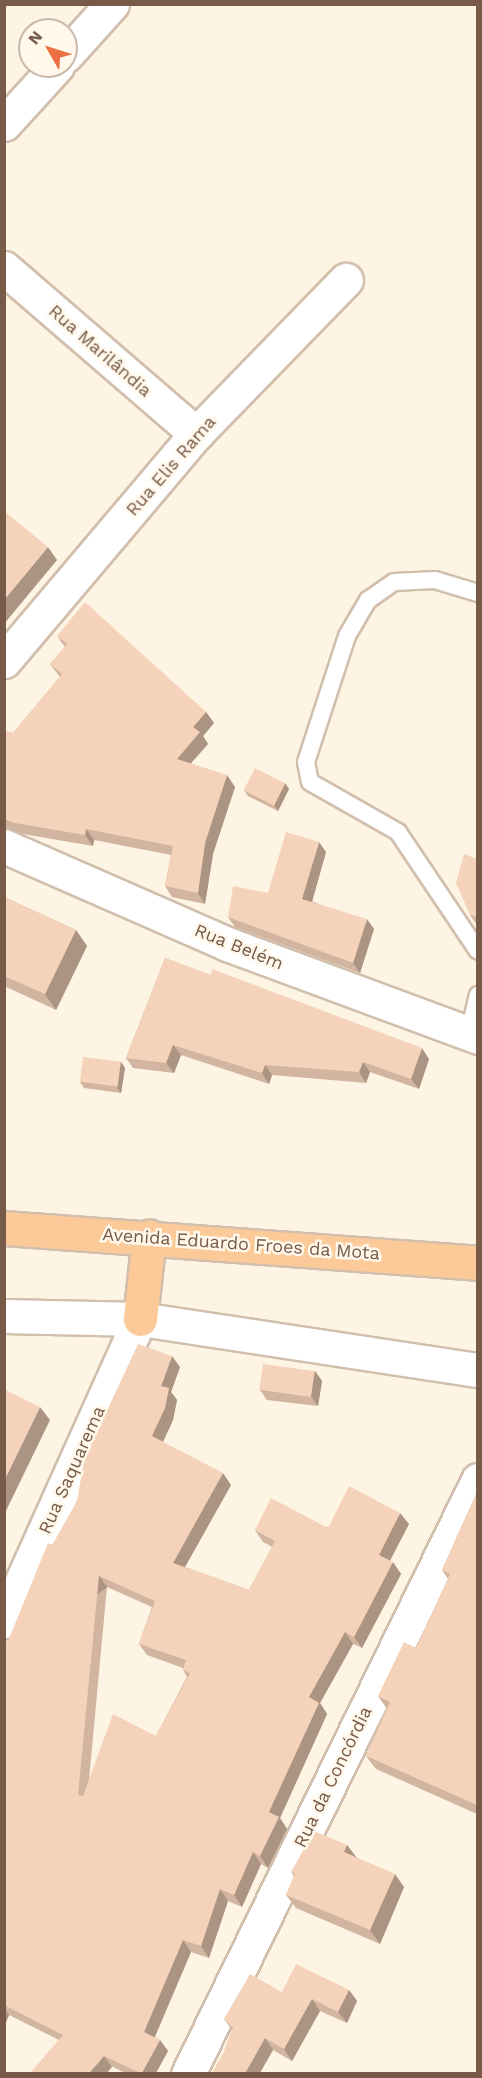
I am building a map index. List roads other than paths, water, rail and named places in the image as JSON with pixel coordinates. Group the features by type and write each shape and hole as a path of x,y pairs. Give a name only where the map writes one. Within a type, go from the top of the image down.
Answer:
{"highway":[{"name":"Avenida Eduardo Froes da Mota","path":"4,1228 149,1236 477,1263"},
{"path":"140,1319 149,1236"}],"street":[{"path":"78,42 112,4"},
{"path":"4,124 46,78"},
{"name":"Rua Marilândia","path":"4,268 196,434"},
{"name":"Rua Elis Rama","path":"4,661 196,434 346,280"},
{"name":"Rua Belém","path":"4,846 227,944 473,1035"},
{"path":"4,1316 140,1319 477,1370"},
{"name":"Rua Saquarema","path":"4,1621 140,1319"},
{"name":"Rua da Concórdia","path":"188,2073 477,1480"}],"lane":[{"path":"477,593 435,580 394,582 368,600 347,636 306,762 310,782 398,832 477,951"},
{"path":"473,1035 477,995"}]}
